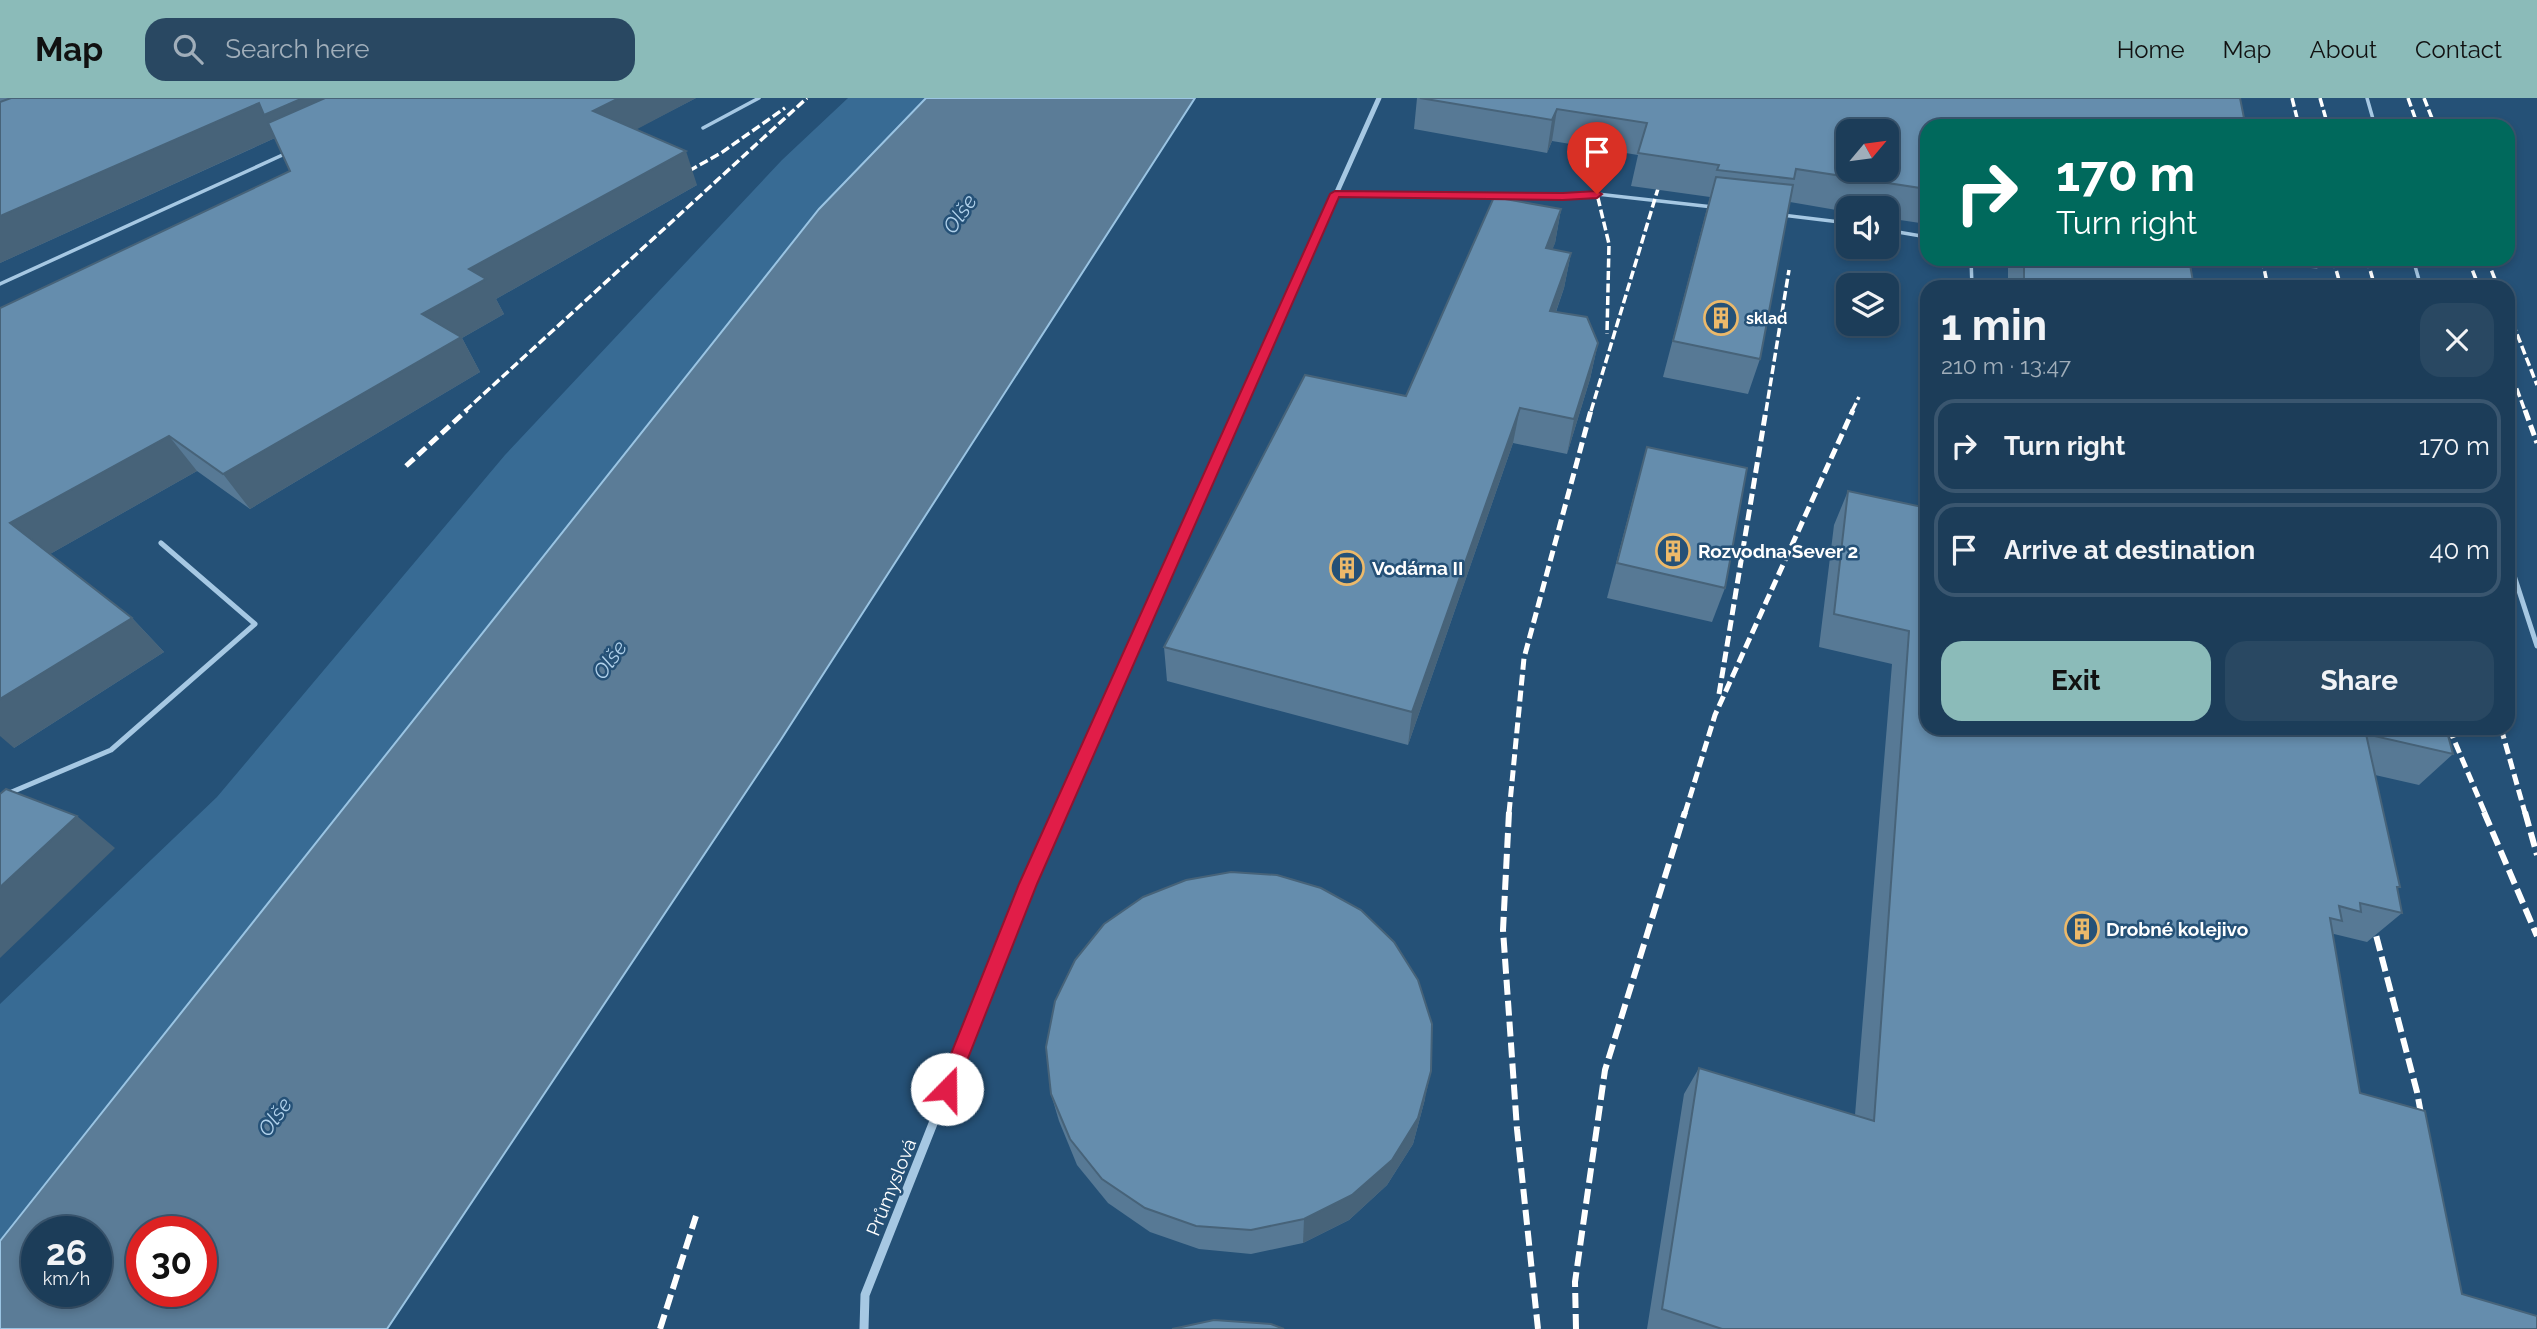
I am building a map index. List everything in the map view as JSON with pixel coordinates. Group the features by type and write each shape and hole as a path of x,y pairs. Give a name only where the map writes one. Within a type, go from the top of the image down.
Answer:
{"street":[{"name":"Průmyslová","path":"864,1329 865,1295 1028,884 1378,98"}],"lane":[{"path":"703,128 759,98"},
{"path":"2367,98 2373,119"},
{"path":"0,284 292,150"},
{"path":"1335,194 1597,194 1723,209"},
{"path":"1779,215 1836,222"},
{"path":"1899,232 1920,236"},
{"path":"0,797 111,750 255,624 161,543"},
{"path":"2515,578 2537,646"}],"shaded area":[{"path":"848,98 926,98 819,209 0,1241 0,1004 217,797 505,455 782,160"}],"water":[{"name":"Olše","path":"926,98 1195,98 780,741 387,1329 0,1329 0,1241 819,209"}],"building":[{"path":"11,98 303,98 264,115 259,103 0,216 0,102"},
{"path":"325,98 619,98 593,111 686,151 469,269 486,279 422,314 461,337 223,474 169,436 10,523 132,618 0,699 0,308 290,171 268,123"},
{"path":"1420,98 2240,98 2244,119 1920,119 1920,188 1881,182 1899,182 1899,119 1836,119 1836,175 1796,169 1794,179 1717,170 1719,165 1638,153 1647,123 1557,109 1552,120"},
{"path":"1716,177 1793,185 1760,359 1673,341"},
{"name":"Vodárna II","path":"1494,197 1561,209 1546,248 1571,253 1550,311 1587,317 1598,343 1574,419 1520,408 1412,712 1164,647 1305,375 1406,396"},
{"path":"2024,266 2190,266 2193,280 2024,280"},
{"name":"Rozvodna Sever 2","path":"1647,447 1747,468 1725,588 1617,563"},
{"name":"Drobné kolejivo","path":"1848,491 1920,506 1920,735 2366,735 2400,887 2397,887 2402,913 2360,903 2361,912 2339,906 2342,921 2330,918 2360,1093 2425,1111 2462,1294 2537,1316 2537,1329 1722,1329 1662,1309 1699,1068 1874,1121 1909,631 1834,614"},
{"name":"Drobné kolejivo","path":"2370,735 2448,735 2453,754"},
{"path":"6,789 77,816 0,887 0,794"},
{"path":"1231,872 1277,875 1321,888 1361,910 1394,942 1418,980 1432,1024 1431,1071 1418,1118 1392,1160 1352,1195 1304,1219 1251,1230 1196,1226 1145,1208 1102,1179 1070,1139 1051,1094 1046,1047 1055,1001 1075,960 1104,924 1143,897 1186,880"},
{"path":"1214,1320 1271,1324 1284,1329 1172,1329"}],"railway":[{"path":"465,411 807,98"},
{"path":"1591,98 1590,145 1597,194 1609,244 1607,334"},
{"path":"2292,98 2297,119"},
{"path":"2320,98 2326,119"},
{"path":"2408,98 2416,119"},
{"path":"2424,98 2432,119"},
{"path":"678,177 721,153 785,108"},
{"path":"1591,411 1663,172"},
{"path":"2264,266 2266,280"},
{"path":"2335,266 2339,280"},
{"path":"2369,266 2373,280"},
{"path":"2471,266 2476,280"},
{"path":"2490,266 2495,280"},
{"path":"1766,411 1789,270"},
{"path":"2515,329 2537,385"},
{"path":"2515,384 2525,411"},
{"path":"1852,411 1859,397"},
{"path":"406,466 467,410"},
{"path":"1509,813 1524,658 1591,410"},
{"path":"1719,694 1766,410"},
{"path":"1685,813 1715,715 1853,410"},
{"path":"2525,410 2537,443"},
{"path":"2452,735 2485,813"},
{"path":"2503,735 2525,813"},
{"path":"1509,812 1503,930 1517,1129 1538,1329"},
{"path":"1576,1329 1575,1282 1605,1070 1685,812"},
{"path":"2484,812 2537,936"},
{"path":"2525,812 2537,855"},
{"path":"2371,916 2417,1092 2424,1130"},
{"path":"660,1329 696,1216"}],"place":[{"name":"sklad","path":"1721,318"},
{"name":"Rozvodna Sever 2","path":"1673,551"},
{"name":"Vodárna II","path":"1347,568"},
{"name":"Drobné kolejivo","path":"2082,929"}],"route":[{"path":"947,1089 1028,884 1335,194 1597,194"}]}
